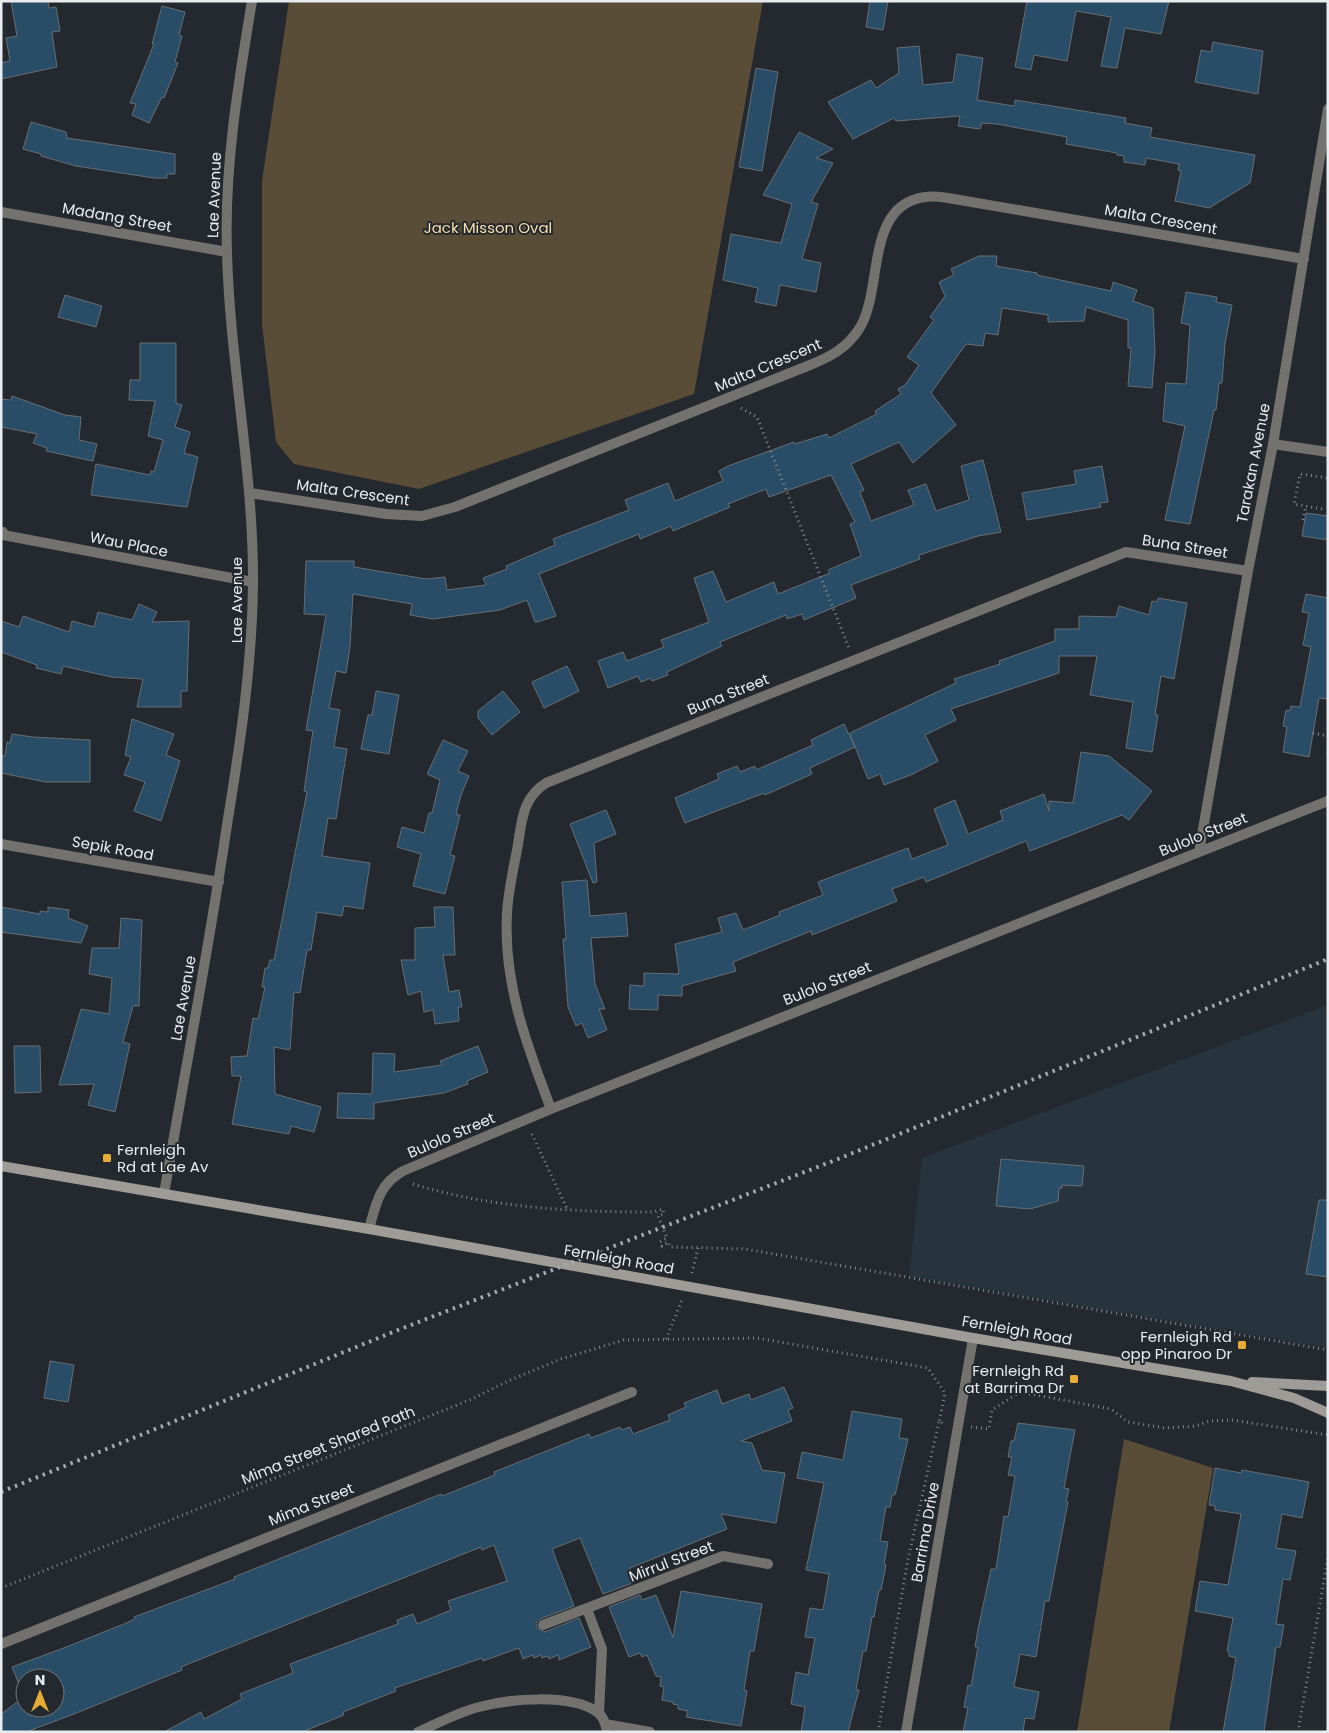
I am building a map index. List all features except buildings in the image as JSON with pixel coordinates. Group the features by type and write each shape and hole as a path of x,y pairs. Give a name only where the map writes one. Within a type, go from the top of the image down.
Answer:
{"street":[{"name":"Lae Avenue","path":"164,1194 219,882 251,656 253,582 250,493 230,315 227,252 228,180 235,103 252,1"},
{"name":"Tarakan Avenue","path":"1199,852 1248,570 1273,444 1328,109"},
{"name":"Malta Crescent","path":"250,493 386,514 422,516 455,508 734,397 830,356 848,343 860,328 867,311 880,243 888,223 903,205 925,197 948,198 1304,259"},
{"name":"Madang Street","path":"1,212 227,252"},
{"path":"1273,444 1328,452"},
{"name":"Wau Place","path":"3,532 3,535 253,582"},
{"name":"Buna Street","path":"551,1109 522,1034 513,994 507,952 507,914 523,818 528,799 534,791 546,783 1126,552 1248,570"},
{"name":"Bulolo Street","path":"391,1178 551,1109 1328,801"},
{"name":"Sepik Road","path":"1,844 219,882"},
{"name":"Fernleigh Road","path":"1,1166 369,1228 973,1338 1231,1380 1328,1386"},
{"path":"369,1228 378,1195 391,1178"},
{"name":"Barrima Drive","path":"906,1732 973,1338"},
{"name":"Fernleigh Road","path":"1231,1380 1294,1398 1328,1413"},
{"name":"Mima Street","path":"1,1644 632,1392"},
{"name":"Mirrul Street","path":"543,1625 723,1556 768,1564"},
{"path":"587,1609 602,1649 599,1712 606,1728 650,1732"},
{"path":"418,1732 477,1707 506,1701 562,1702 584,1705 599,1712"}],"path":[{"path":"734,397 739,408 757,418 854,660"},
{"path":"1322,509 1294,504 1300,474 1328,478"},
{"path":"1304,520 1306,506"},
{"path":"1313,733 1328,736"},
{"path":"532,1134 568,1211"},
{"path":"391,1178 510,1206 568,1211 654,1212 663,1209 664,1214 658,1216 667,1238 660,1242 662,1246 668,1242 670,1247 745,1249 1328,1350"},
{"path":"666,1339 688,1287 698,1248"},
{"name":"Mima Street Shared Path","path":"1,1588 321,1461 353,1446 472,1399 508,1380 562,1359 624,1340 756,1338 928,1368 944,1393 939,1422"},
{"path":"878,1732 908,1559 939,1422 989,1429 992,1410 1020,1392 1111,1409 1128,1422 1165,1428 1195,1426 1210,1420 1232,1420 1328,1435"},
{"path":"1298,1732 1328,1557"}],"shaded area":[{"path":"1328,1005 1328,1348 909,1276 922,1158"}],"green space":[{"name":"Jack Misson Oval","path":"289,1 763,1 694,394 419,489 294,464 276,442 262,324 262,181"},
{"path":"1124,1439 1213,1468 1169,1732 1077,1732"}],"railway":[{"path":"1,1492 398,1330 838,1159 1328,959"}],"place":[{"name":"Fernleigh Rd at Lae Av","path":"107,1158"},
{"name":"Fernleigh Rd opp Pinaroo Dr","path":"1242,1345"},
{"name":"Fernleigh Rd at Barrima Dr","path":"1074,1379"}]}
